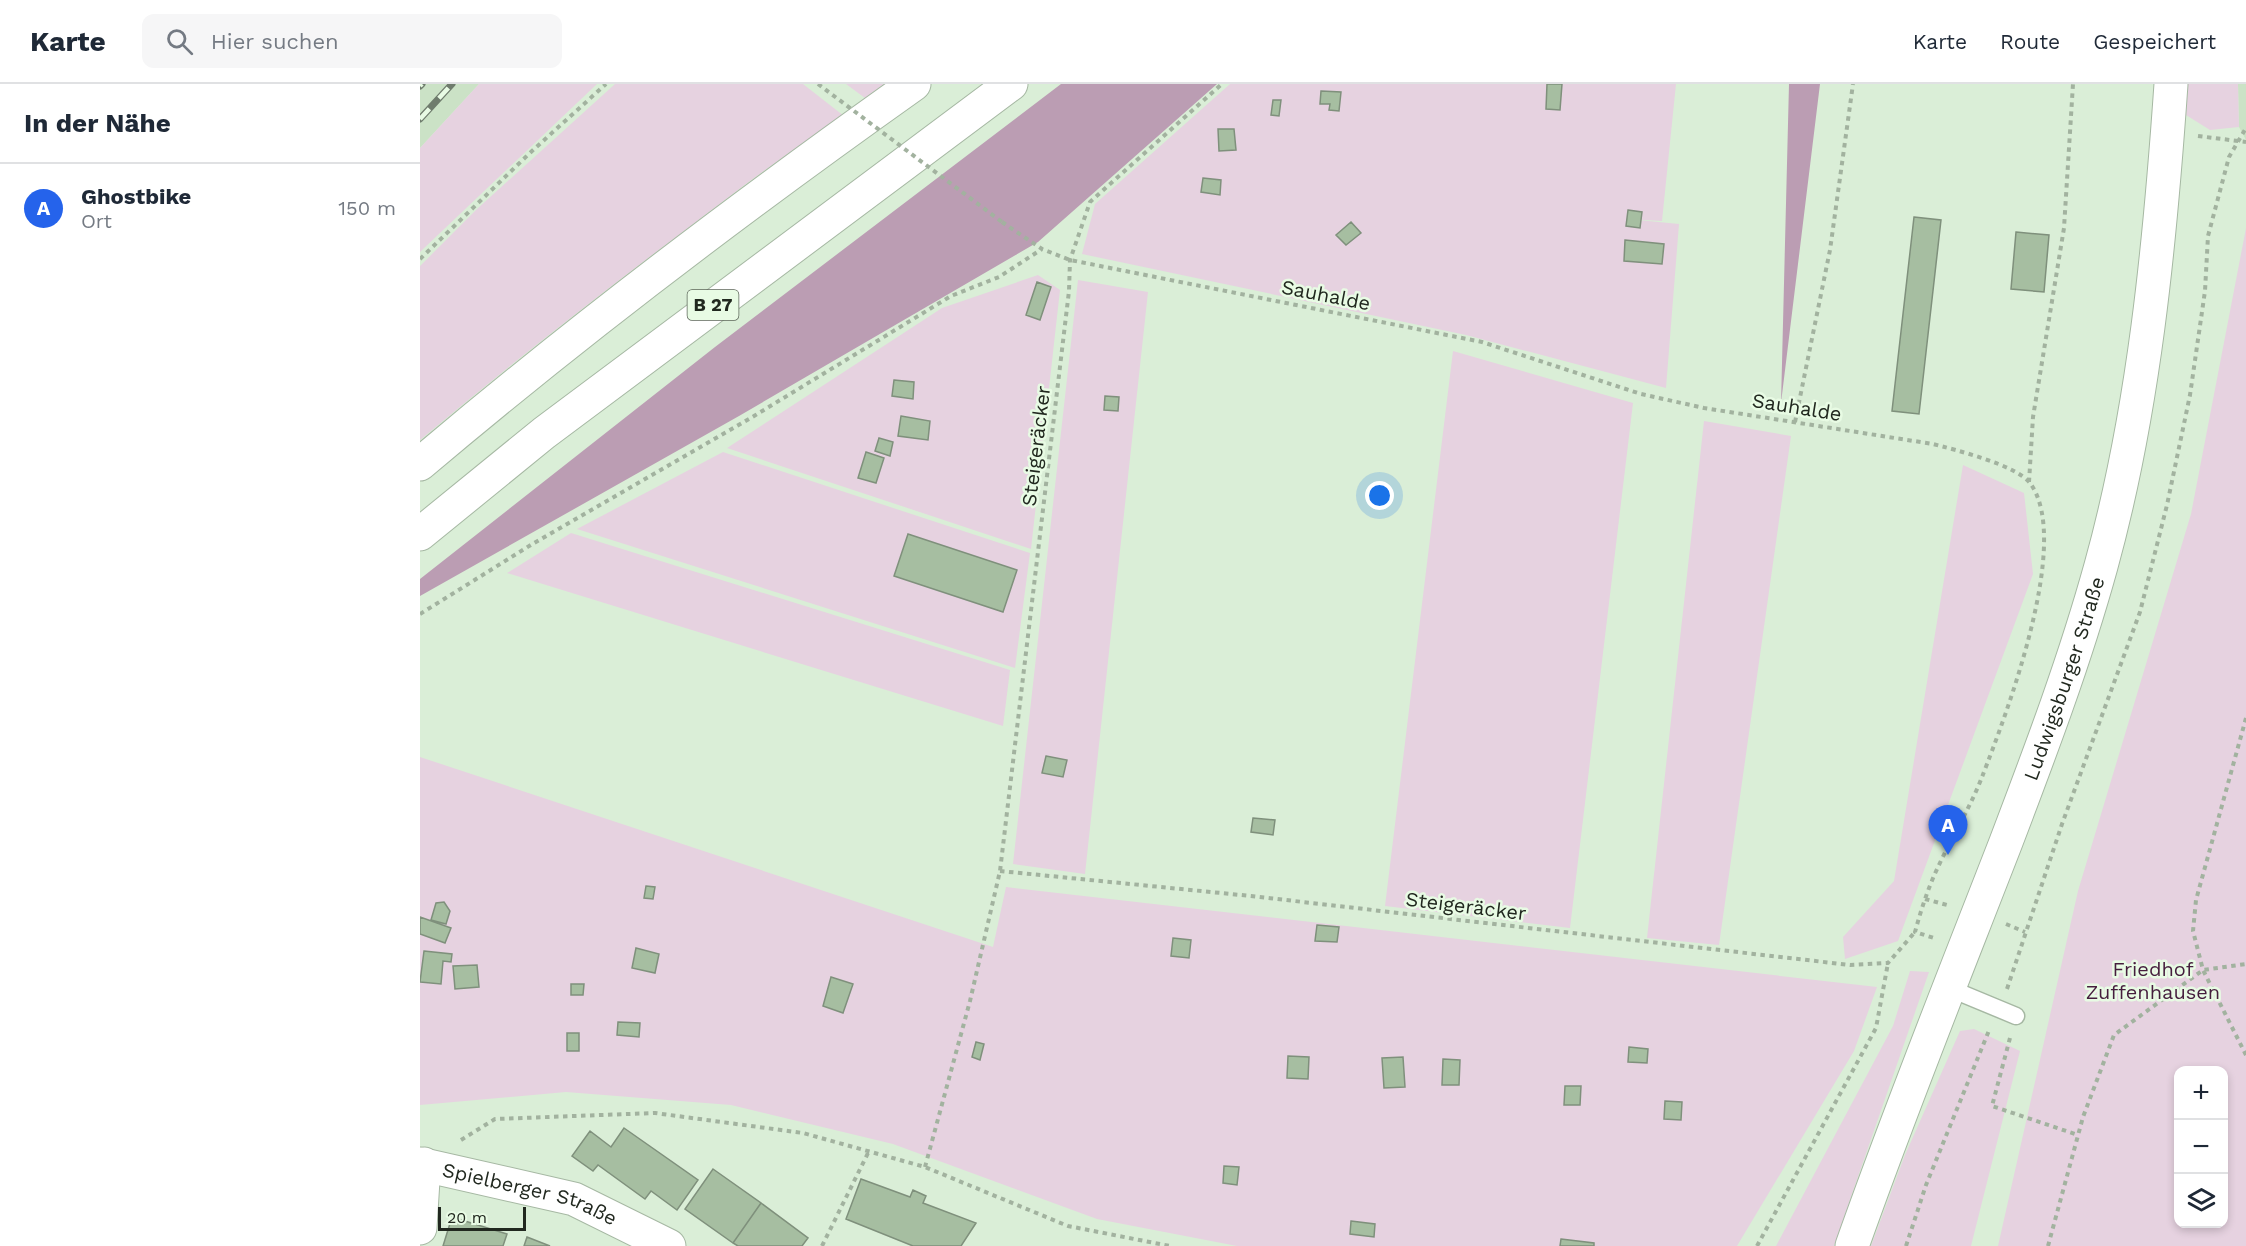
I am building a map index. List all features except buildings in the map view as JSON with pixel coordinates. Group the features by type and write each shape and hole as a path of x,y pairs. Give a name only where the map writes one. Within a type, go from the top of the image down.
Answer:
{"main road":[{"path":"420,464 511,386 914,84"},
{"name":"B 27","path":"420,534 544,433 863,192 1011,84"},
{"name":"Ludwigsburger Straße","path":"1852,1246 1886,1151 1951,989 2066,684 2102,563 2132,426 2152,297 2171,84"},
{"path":"420,1228 422,1164"},
{"name":"Spielberger Straße","path":"422,1164 574,1199 669,1246"}],"lane":[{"path":"1951,989 2016,1016"}],"path":[{"path":"420,259 532,151 606,84"},
{"name":"Sauhalde","path":"818,84 1002,222 1042,249 1070,260 1482,342 1641,394 1933,444 1967,453 2008,469 2029,483"},
{"name":"Steigeräcker","path":"925,1167 970,1001 1000,871 1066,314 1070,260 1090,202 1222,84"},
{"path":"1795,422 1830,250 1852,84"},
{"path":"1757,1246 1876,1028 1888,963 1915,932 1938,867 1982,778 2027,642 2043,579 2044,552 2044,527 2039,506 2029,483 2033,417 2064,228 2073,84"},
{"path":"1906,1246 1926,1185 2013,975 2062,824 2140,612 2167,505 2190,395 2205,291 2208,236 2229,157 2246,128"},
{"path":"2168,134 2246,142"},
{"path":"420,614 534,543 754,416 951,297 999,277 1042,249"},
{"path":"2246,718 2196,900 2193,931 2203,970 2246,1055"},
{"name":"Steigeräcker","path":"1000,871 1251,896 1850,965 1888,963"},
{"path":"1915,932 1965,950"},
{"path":"2048,1246 2078,1135 2114,1035 2203,970 2246,964"},
{"path":"2016,1016 1992,1106 2078,1135"},
{"path":"422,1164 495,1119 655,1113 803,1132 925,1167 1068,1226 1170,1246"},
{"path":"822,1246 869,1151"}],"shaded area":[{"path":"420,84 479,84 420,148"},
{"path":"1061,84 1217,84 1038,242 739,416 420,596 420,579 715,347"},
{"path":"1789,84 1820,84 1781,403"},
{"path":"2238,84 2246,84 2246,140 2239,127"}],"green space":[{"path":"479,84 597,84 420,252 420,148"},
{"path":"615,84 803,84 844,116 765,170 620,279 420,440 420,266 477,209"},
{"path":"846,84 884,84 865,98"},
{"path":"1230,84 1676,84 1662,221 1628,219 1679,224 1666,388 1466,335 1082,254 1095,204"},
{"path":"2188,84 2238,84 2239,127 2210,130 2186,115"},
{"name":"Friedhof Zuffenhausen","path":"2246,228 2246,1246 1998,1246 2078,891 2191,514"},
{"path":"1038,275 1060,290 1031,549 727,448 942,308"},
{"path":"1078,280 1148,292 1085,874 1013,864"},
{"path":"1453,351 1633,403 1570,928 1385,906"},
{"path":"1704,421 1791,436 1719,945 1647,938"},
{"path":"723,452 1030,553 1015,668 577,529"},
{"path":"1963,465 2024,493 2033,574 1898,941 1845,959 1843,937 1894,881"},
{"path":"571,533 1010,670 1003,726 507,573"},
{"path":"420,757 993,947 1006,887 1877,987 1854,1051 1737,1246 1237,1246 1097,1219 893,1144 731,1105 566,1092 420,1105"},
{"path":"1910,971 1929,972 1834,1246 1776,1246 1893,1026"},
{"path":"1974,1029 2020,1051 1971,1246 1871,1246 1905,1155 1960,1031"}],"railway":[{"path":"420,119 452,84"}],"place":[{"name":"Ghostbike","path":"1948,855"}]}
